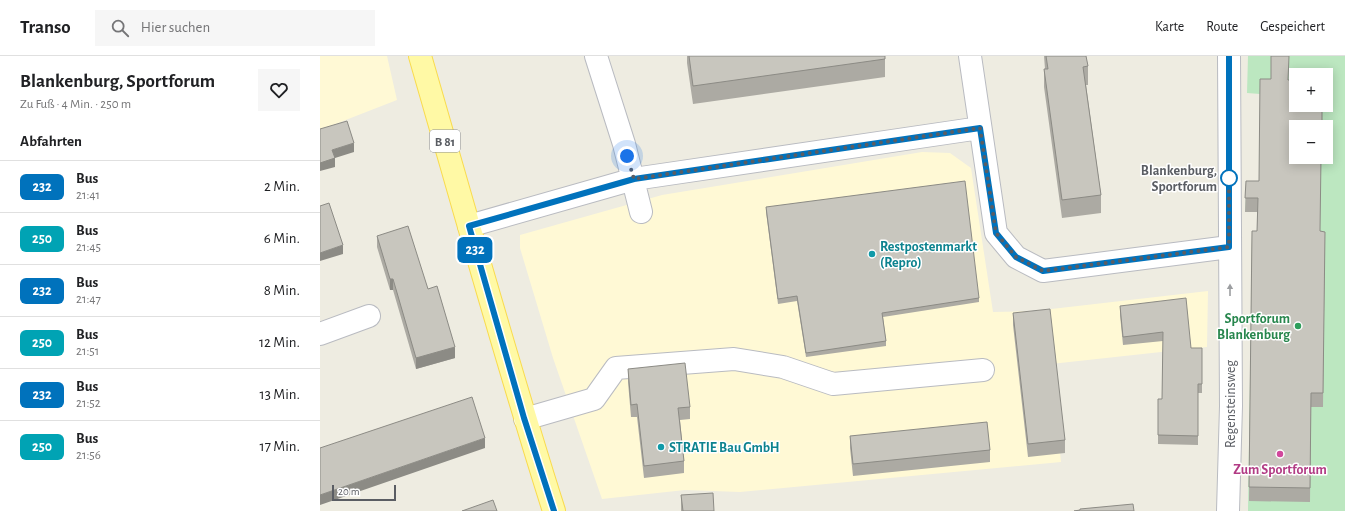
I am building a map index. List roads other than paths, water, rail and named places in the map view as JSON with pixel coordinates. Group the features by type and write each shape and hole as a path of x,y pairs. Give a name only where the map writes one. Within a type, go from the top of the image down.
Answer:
{"main road":[{"name":"B 81","path":"420,56 524,418 554,511"}],"street":[{"path":"596,56 624,144 634,179 641,212"},
{"path":"970,56 996,233 1016,257 1043,271 1229,247"},
{"name":"Regensteinsweg","path":"1228,511 1230,406 1229,56"},
{"path":"469,226 634,179 980,128"},
{"path":"320,334 368,316"},
{"path":"524,418 594,399 616,368 734,358 783,367 833,384 983,370"}],"place":[{"name":"Blankenburg, Sportforum","path":"1229,178"},
{"name":"Restpostenmarkt (Repro)","path":"872,254"},
{"name":"Sportforum Blankenburg","path":"1298,326"},
{"name":"STRATIE Bau GmbH","path":"661,447"},
{"name":"Zum Sportforum","path":"1280,454"}]}
